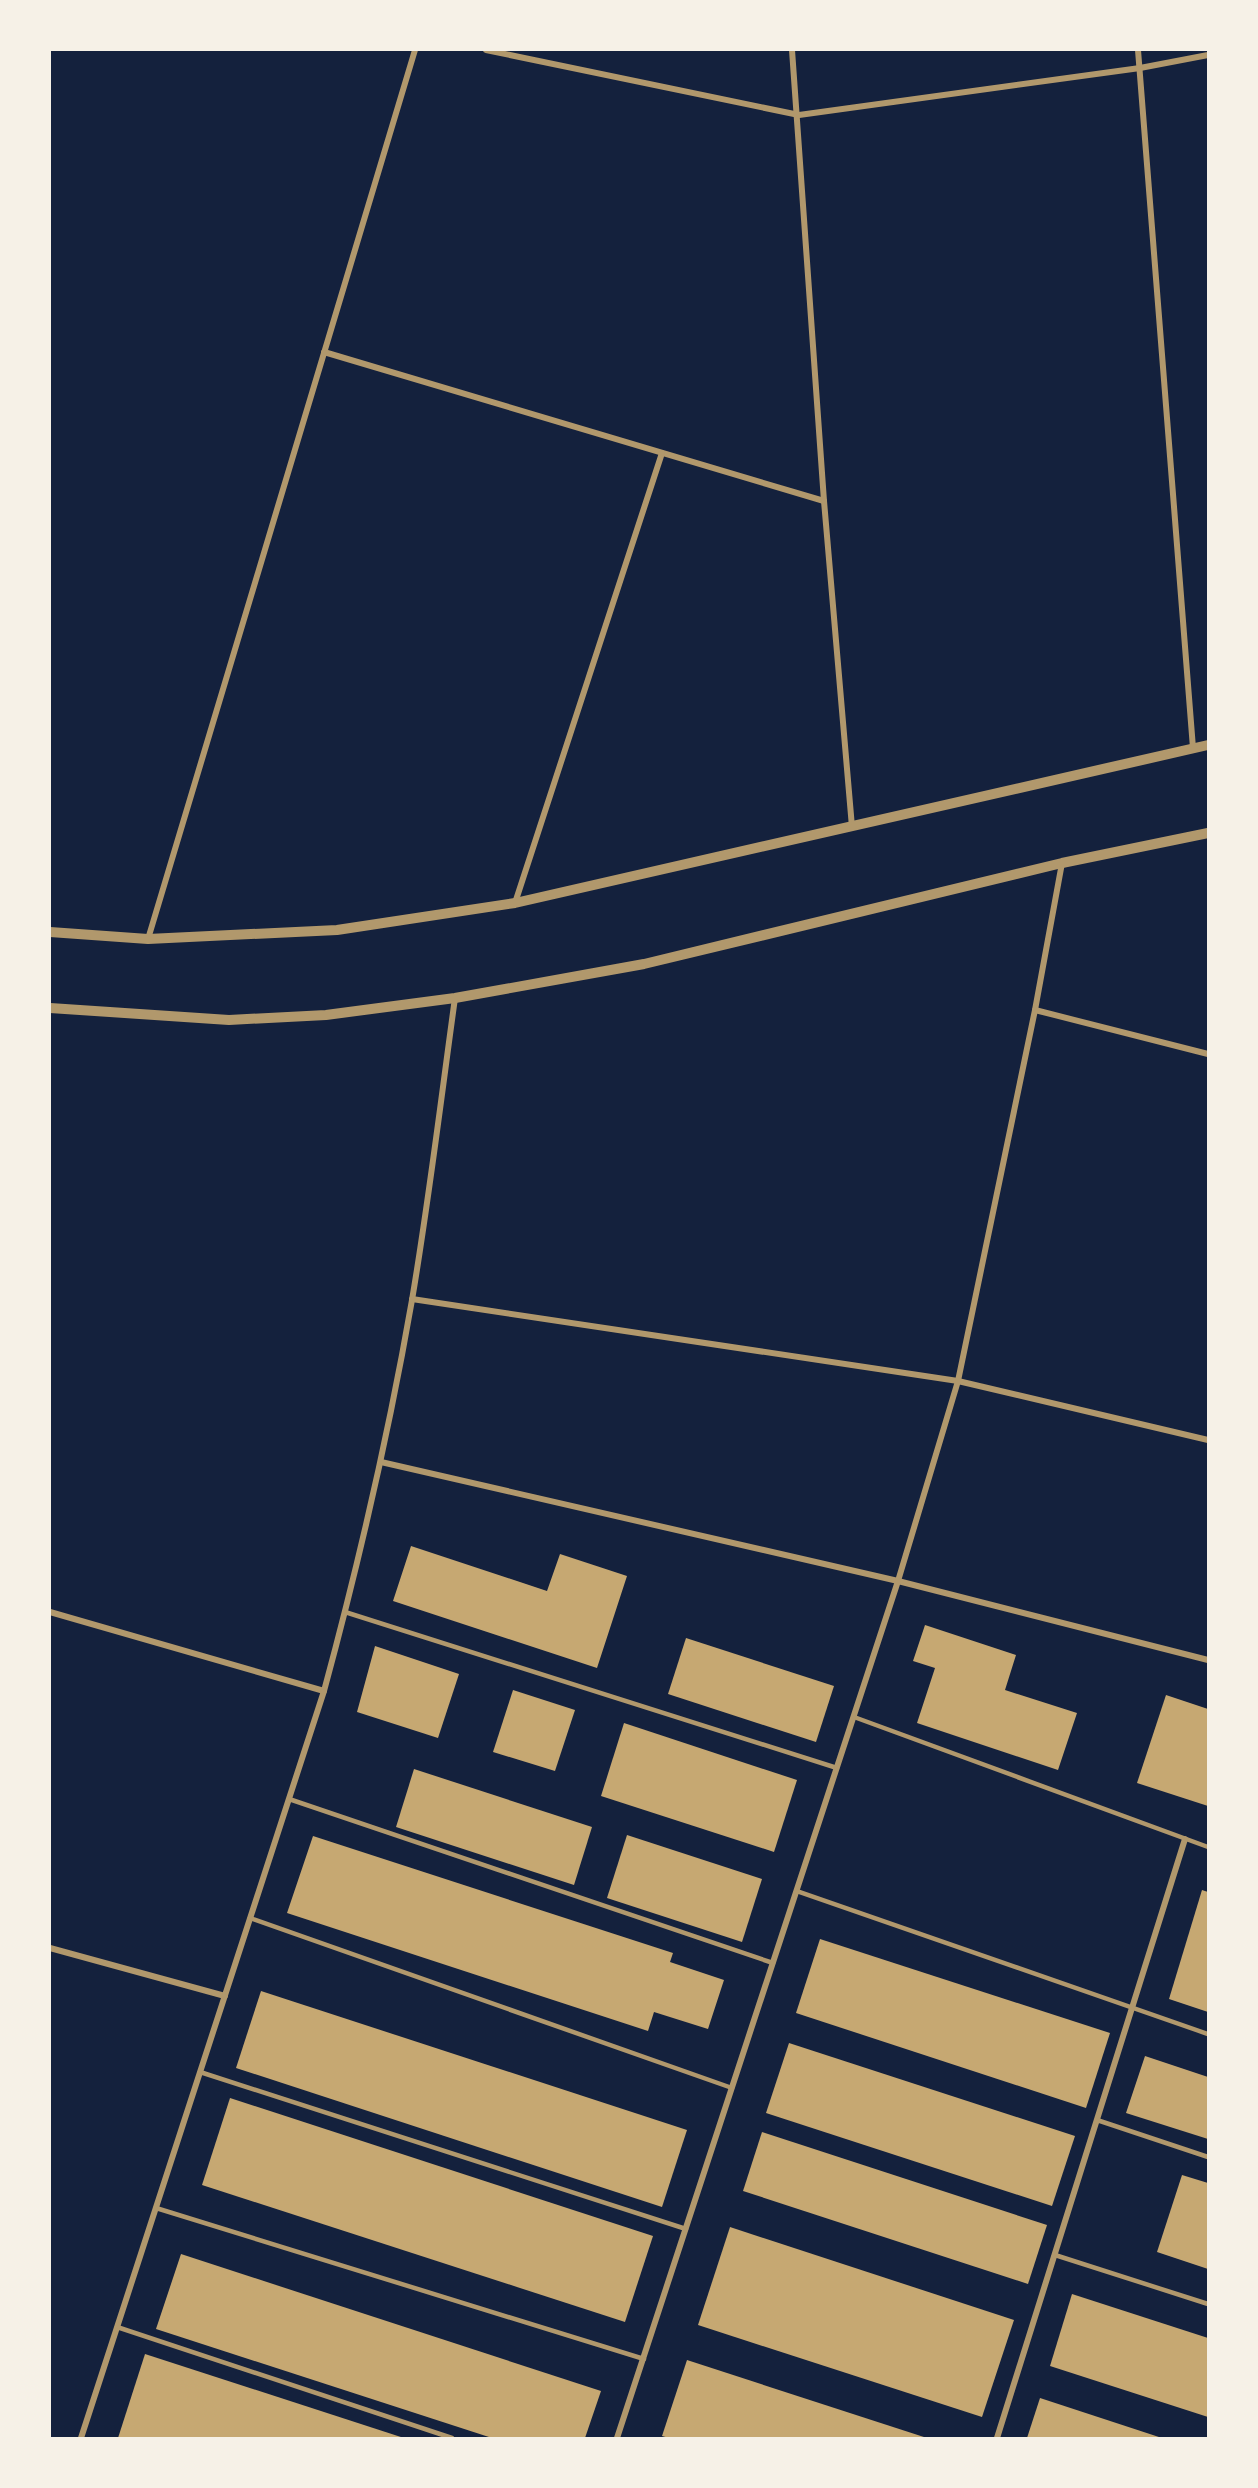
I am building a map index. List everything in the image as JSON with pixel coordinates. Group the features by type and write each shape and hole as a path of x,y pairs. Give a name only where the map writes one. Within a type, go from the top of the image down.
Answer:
{"street":[{"path":"148,939 415,50"},
{"path":"486,50 799,115 1140,68 1209,55"},
{"path":"792,50 799,115 824,501 852,828"},
{"path":"1138,50 1193,748"},
{"path":"324,352 824,501"},
{"path":"515,903 662,453"},
{"path":"50,932 148,939 337,930 515,903 1209,745"},
{"path":"50,1008 230,1020 326,1015 455,998 644,964 1062,863 1209,833"},
{"path":"617,2439 898,1581 958,1381 1035,1010 1062,863"},
{"path":"81,2439 324,1691 345,1612 381,1462 412,1299 455,998"},
{"path":"1035,1010 1209,1054"},
{"path":"412,1299 958,1381 1209,1440"},
{"path":"381,1462 898,1581 1209,1660"},
{"path":"50,1612 324,1691"},
{"path":"997,2439 1185,1839"},
{"path":"50,1948 225,1996"}],"lane":[{"path":"345,1612 837,1768"},
{"path":"854,1717 1209,1847"},
{"path":"289,1799 773,1963"},
{"path":"797,1891 1209,2034"},
{"path":"250,1918 732,2088"},
{"path":"200,2072 686,2229"},
{"path":"1097,2120 1209,2157"},
{"path":"156,2208 644,2360"},
{"path":"1055,2255 1209,2304"},
{"path":"117,2327 452,2439"}],"building":[{"path":"411,1546 547,1591 560,1554 627,1576 597,1668 393,1601"},
{"path":"925,1625 1016,1655 1005,1690 1077,1713 1058,1770 917,1723 935,1668 913,1661"},
{"path":"686,1638 834,1686 816,1742 668,1694"},
{"path":"375,1646 459,1674 438,1738 357,1712"},
{"path":"513,1690 575,1710 555,1771 493,1752"},
{"path":"1166,1695 1208,1709 1208,1806 1137,1783"},
{"path":"624,1723 797,1780 774,1852 601,1796"},
{"path":"414,1769 592,1827 574,1885 396,1827"},
{"path":"627,1835 762,1879 742,1942 607,1898"},
{"path":"313,1836 673,1953 670,1962 724,1980 708,2029 654,2012 648,2031 287,1913"},
{"path":"1202,1890 1208,1892 1208,2012 1169,1999"},
{"path":"820,1939 1110,2033 1086,2108 796,2013"},
{"path":"261,1991 687,2130 662,2207 236,2068"},
{"path":"789,2043 1075,2136 1052,2206 766,2113"},
{"path":"1145,2056 1208,2077 1208,2139 1126,2113"},
{"path":"230,2098 653,2236 625,2322 202,2185"},
{"path":"762,2132 1047,2225 1028,2284 743,2191"},
{"path":"1182,2175 1208,2183 1208,2269 1157,2252"},
{"path":"730,2227 1014,2320 982,2417 698,2325"},
{"path":"181,2254 601,2391 585,2438 492,2438 156,2329"},
{"path":"1072,2294 1208,2338 1208,2417 1050,2366"},
{"path":"145,2354 404,2438 118,2438"},
{"path":"687,2360 927,2438 669,2438 662,2436"},
{"path":"1040,2398 1162,2438 1027,2438"}]}
